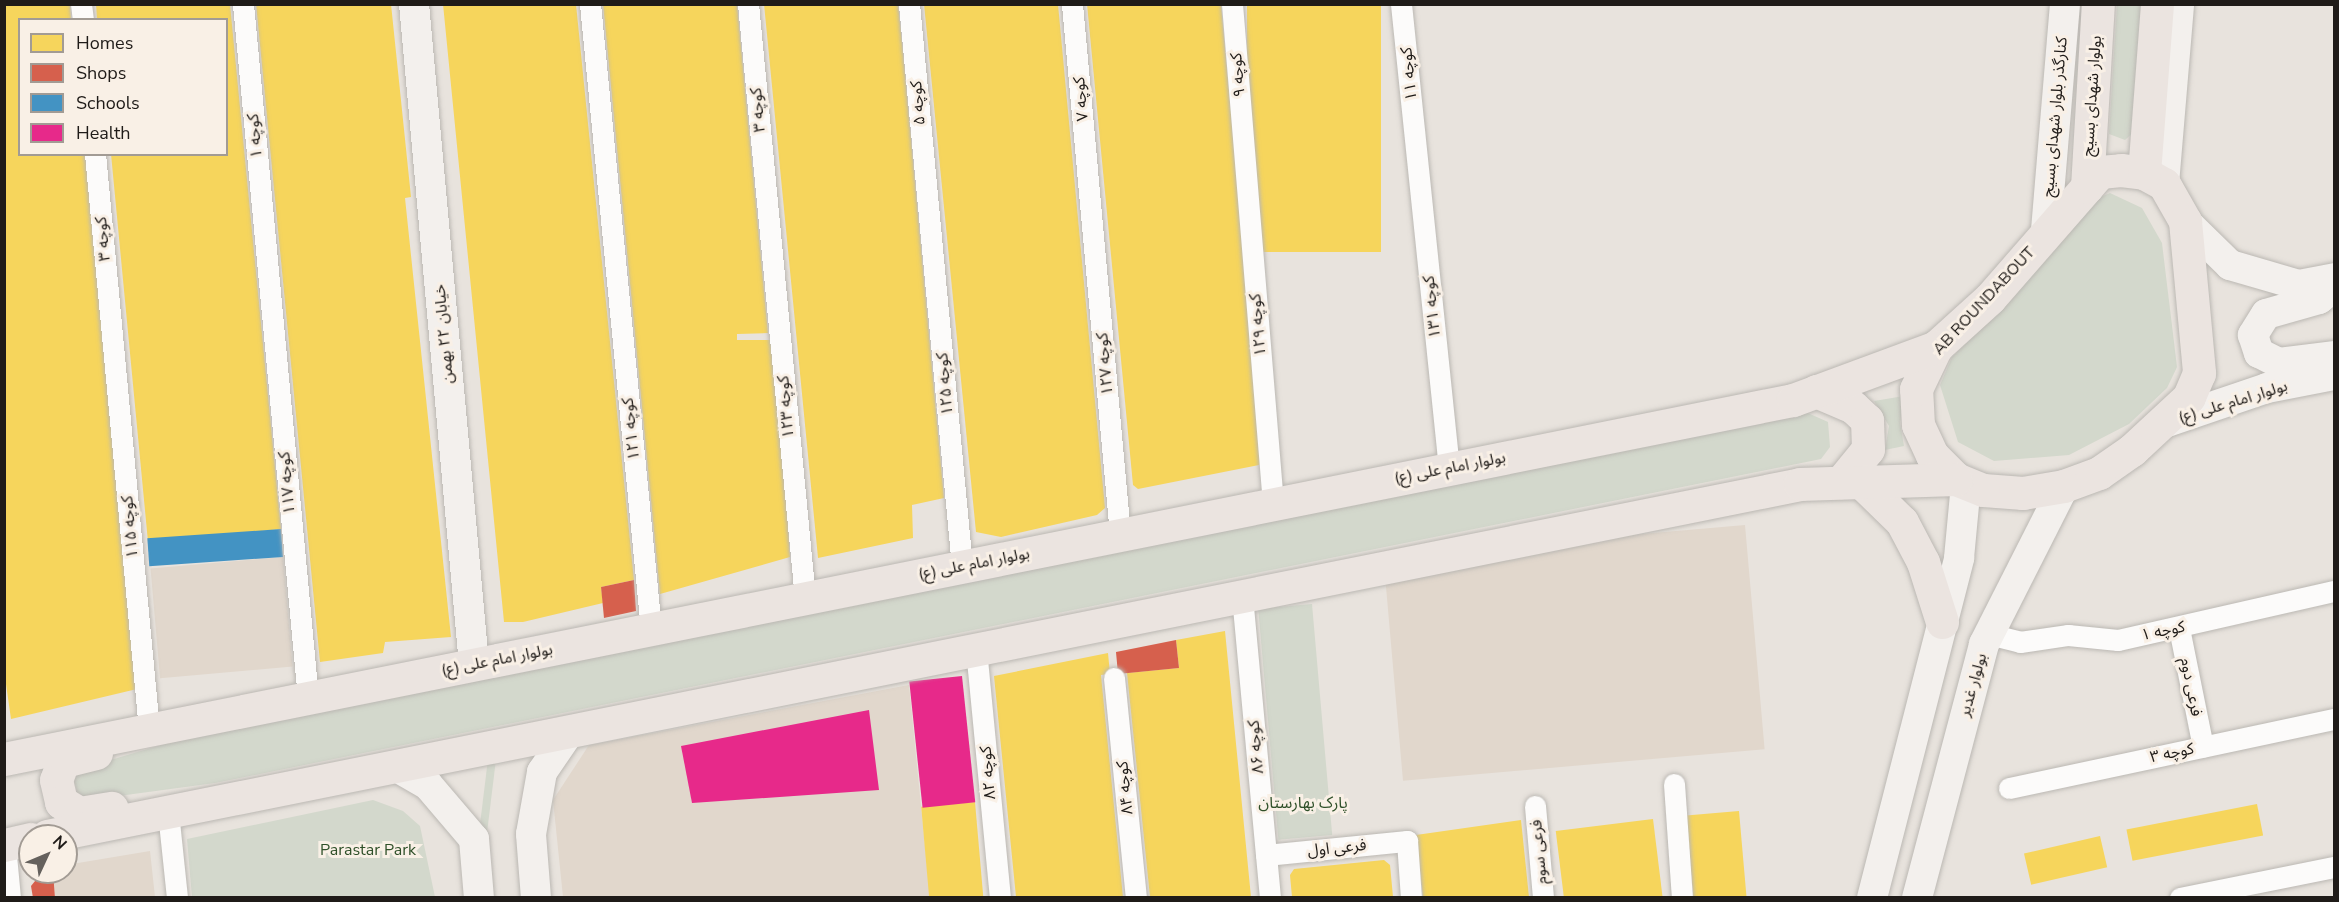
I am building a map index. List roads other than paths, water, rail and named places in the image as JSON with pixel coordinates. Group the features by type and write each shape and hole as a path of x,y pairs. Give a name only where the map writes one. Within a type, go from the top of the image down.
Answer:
{"main road":[{"name":"بولوار شهدای بسیج","path":"2087,187 2098,4"},
{"path":"78,830 1800,484 1961,481 2023,493 2064,486 2099,472 2167,422 2189,397 2199,373 2185,221 2154,178 2157,4"},
{"name":"AB ROUNDABOUT","path":"1961,481 1932,455 1918,425 1916,389 1936,347 1990,298 2046,230 2100,172 2154,178"},
{"name":"بولوار امام علی (ع)","path":"4,759 1449,469 1816,391 1936,347"},
{"path":"1816,391 1853,407 1867,420 1868,449 1851,482"},
{"path":"1851,482 1902,522 1923,562 1942,622"},
{"path":"181,723 156,741 63,761 56,780 61,802 79,813 180,794 220,801"}],"street":[{"name":"کوچه ۱","path":"243,4 267,268"},
{"name":"خیابان ۲۲ بهمن","path":"414,4 474,664"},
{"name":"کوچه ۱۲۱","path":"590,4 651,629"},
{"name":"کوچه ۳","path":"748,4 768,216"},
{"name":"کوچه ۵","path":"909,4 927,202"},
{"name":"کوچه ۷","path":"1072,4 1089,193"},
{"name":"کوچه ۹","path":"1232,4 1244,146"},
{"name":"کوچه ۱۱","path":"1401,4 1416,144"},
{"name":"کنارگذر بلوار شهدای بسیج","path":"2046,230 2065,4"},
{"path":"2154,178 2179,4"},
{"name":"کوچه ۱۳۱","path":"1416,144 1449,469"},
{"name":"کوچه ۱۲۹","path":"1244,146 1273,504"},
{"name":"کوچه ۳","path":"95,156 111,324"},
{"name":"کوچه ۱۲۷","path":"1089,193 1120,535"},
{"name":"کوچه ۱۲۵","path":"927,202 962,567"},
{"name":"کوچه ۱۲۳","path":"768,216 805,598"},
{"path":"2185,221 2230,265 2299,285 2334,278"},
{"name":"کوچه ۱۱۷","path":"267,268 308,698"},
{"path":"2334,287 2319,299 2266,314 2253,335 2255,347 2269,360 2334,356"},
{"name":"کوچه ۱۱۵","path":"111,324 149,730"},
{"name":"بولوار امام علی (ع)","path":"2167,422 2267,388 2334,375"},
{"path":"1872,897 1959,558 1961,481"},
{"name":"بولوار غدیر","path":"1917,897 1962,723 1989,634 2064,486"},
{"name":"کوچه ۱","path":"1989,634 2020,642 2068,635 2118,640 2334,591"},
{"name":"کوچه ۸۶","path":"1242,596 1270,897"},
{"name":"فرعی دوم","path":"2179,628 2203,747"},
{"name":"کوچه ۸۲","path":"976,649 1000,897"},
{"path":"1933,659 1948,688 1975,682"},
{"name":"کوچه ۸۴","path":"1114,678 1136,897"},
{"path":"1919,709 1940,704 1951,707 1962,723"},
{"name":"کوچه ۳","path":"2009,788 2334,719"},
{"path":"536,897 531,834 542,772 570,732"},
{"path":"395,766 428,785 474,839 479,897"},
{"path":"1674,784 1682,897"},
{"name":"فرعی سوم","path":"1535,806 1543,897"},
{"path":"168,812 177,897"},
{"name":"فرعی اول","path":"1266,855 1407,841 1411,897"},
{"path":"5,845 10,897"},
{"path":"2180,897 2334,867"}],"park label":[{"name":"پارک بهارستان","path":"1303,803"},
{"name":"Parastar Park","path":"368,850"}]}
